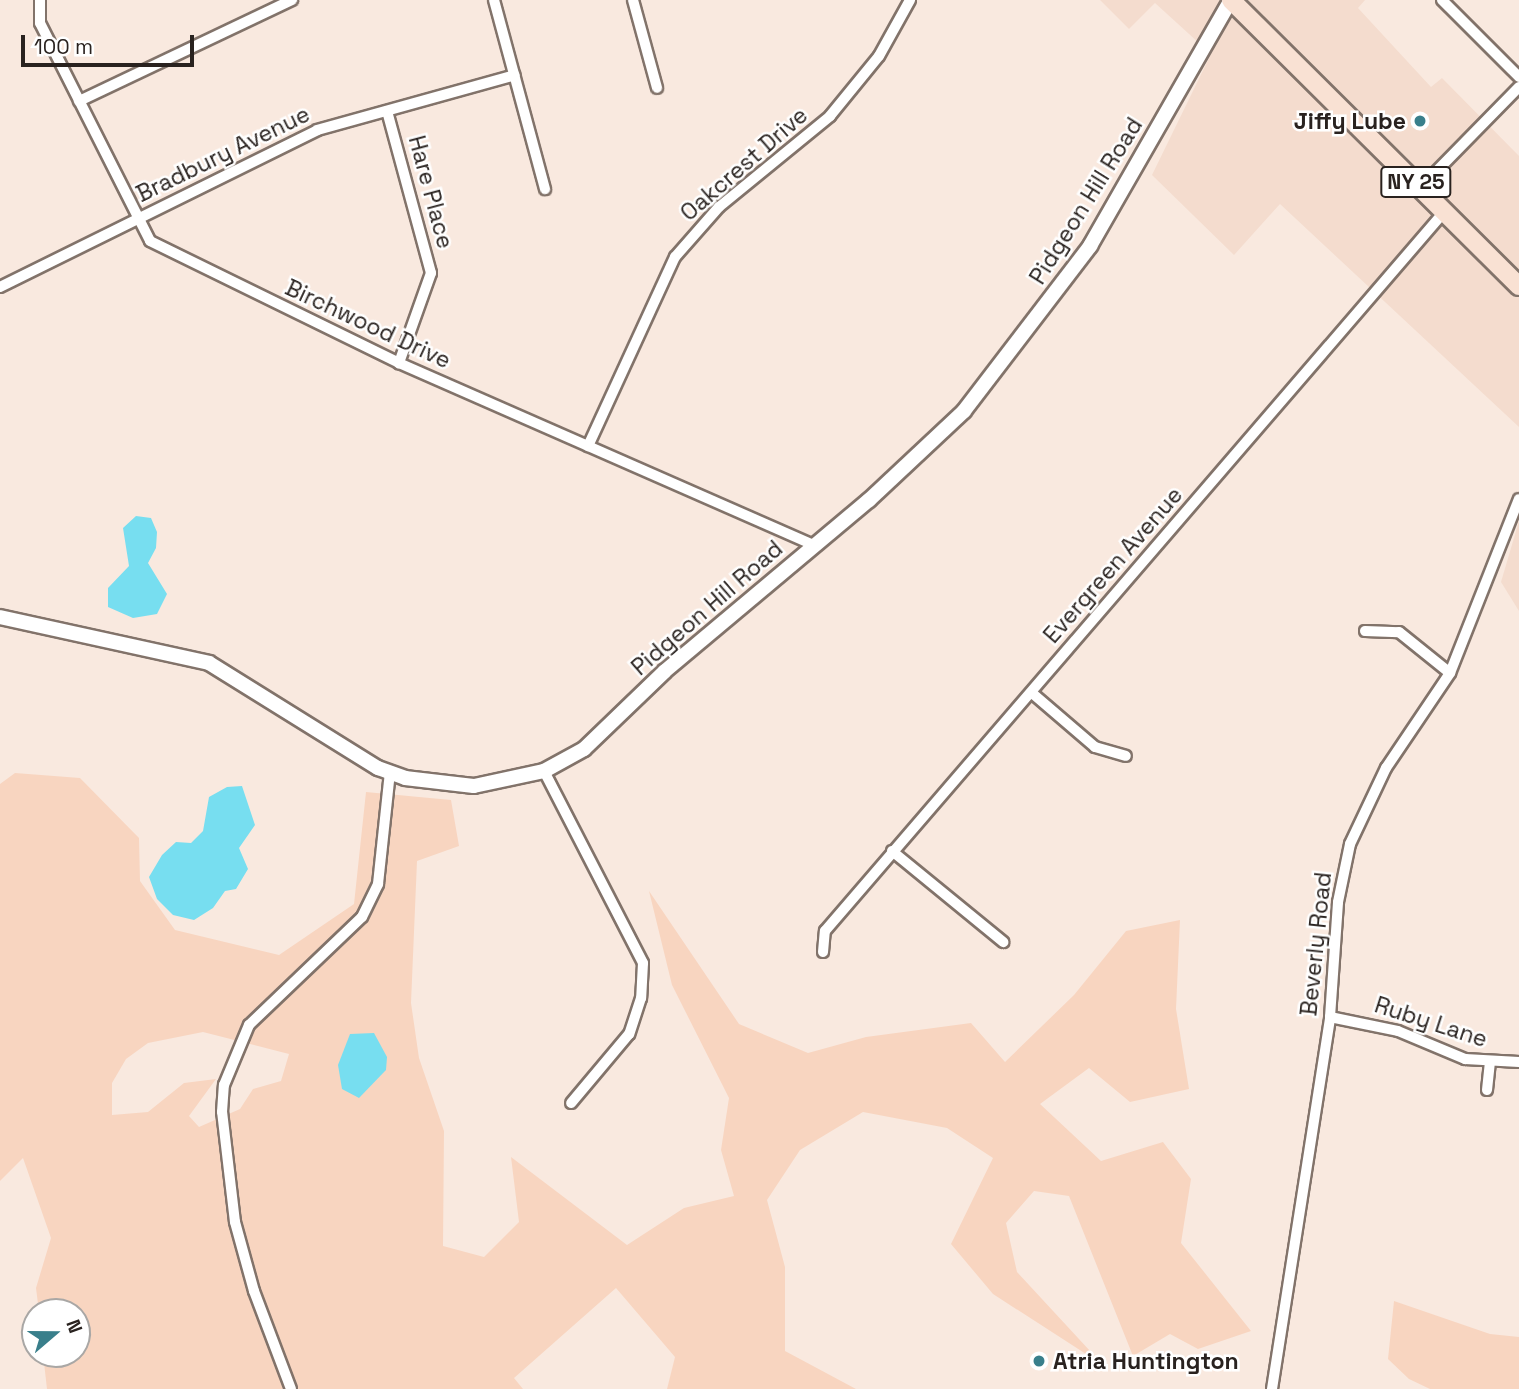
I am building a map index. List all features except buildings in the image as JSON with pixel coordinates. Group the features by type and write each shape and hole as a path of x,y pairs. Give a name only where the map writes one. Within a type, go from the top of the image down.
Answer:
{"main road":[{"name":"NY 25","path":"1231,0 1519,286"}],"street":[{"name":"Birchwood Drive","path":"40,0 40,23 150,242 399,363 815,546"},
{"path":"79,101 292,0"},
{"path":"494,0 545,189"},
{"path":"633,0 657,88"},
{"name":"Oakcrest Drive","path":"588,446 675,257 719,207 830,116 879,56 911,0"},
{"name":"Pidgeon Hill Road","path":"0,617 209,663 390,772 436,785 474,786 544,771 584,749 665,671 815,546 964,411 1052,300 1125,190 1231,0"},
{"path":"1442,0 1519,77"},
{"name":"Bradbury Avenue","path":"0,287 317,130 515,75"},
{"path":"1421,187 1519,87"},
{"name":"Hare Place","path":"387,111 431,274 399,363"},
{"name":"Evergreen Avenue","path":"823,952 825,931 892,851 1032,693 1446,211"},
{"name":"Beverly Road","path":"1272,1389 1330,1017 1338,902 1350,844 1381,776 1450,673 1519,499"},
{"path":"1365,631 1399,632 1450,673"},
{"path":"1032,693 1096,747 1126,756"},
{"path":"544,771 643,964 641,998 629,1034 571,1103"},
{"path":"291,1389 254,1291 235,1222 222,1112 224,1085 249,1025 362,917 378,884 390,772"},
{"path":"892,851 1003,942"},
{"name":"Ruby Lane","path":"1330,1017 1398,1031 1445,1052 1490,1063 1519,1062"},
{"path":"1487,1090 1490,1063"}],"shaded area":[{"path":"1100,0 1365,0 1358,8 1431,87 1442,78 1519,156 1519,427 1280,204 1234,255 1152,175 1211,54 1155,3 1129,29"},
{"path":"1519,521 1519,611 1501,582"},
{"path":"15,773 80,778 139,838 140,881 175,930 279,955 354,904 366,792 451,800 459,846 417,861 411,1003 419,1058 444,1131 443,1246 484,1257 519,1222 511,1157 627,1245 684,1208 734,1196 721,1150 729,1098 672,985 649,891 739,1024 808,1053 866,1037 971,1023 1005,1062 1074,995 1126,931 1180,920 1176,1009 1189,1089 1130,1102 1089,1068 1040,1104 1101,1161 1163,1142 1191,1179 1181,1243 1251,1331 1198,1349 1170,1334 1133,1356 1069,1196 1034,1191 1006,1223 1017,1272 1103,1365 993,1294 951,1244 993,1158 947,1128 863,1112 800,1150 767,1200 785,1267 785,1351 856,1389 667,1389 675,1357 616,1288 514,1378 523,1389 47,1389 45,1368 91,1368 91,1298 37,1298 36,1288 51,1238 23,1158 0,1181 0,784","holes":["203,1032 289,1054 281,1081 253,1089 240,1109 199,1127 189,1116 216,1079 184,1083 148,1112 112,1115 112,1083 126,1059 148,1043"]},
{"path":"1394,1301 1490,1334 1519,1337 1519,1389 1430,1389 1409,1379 1388,1359"}],"water":[{"path":"136,516 151,518 157,532 156,548 148,563 167,594 157,614 133,618 108,607 108,588 129,566 123,528"},
{"path":"242,786 255,825 239,848 248,869 236,889 225,891 213,908 194,920 173,915 157,899 149,877 162,855 176,842 191,843 203,831 209,797 227,787"},
{"path":"374,1033 387,1057 386,1070 359,1098 342,1089 338,1065 350,1034"}],"place":[{"name":"Jiffy Lube","path":"1420,121"},
{"name":"Atria Huntington","path":"1039,1361"}]}
